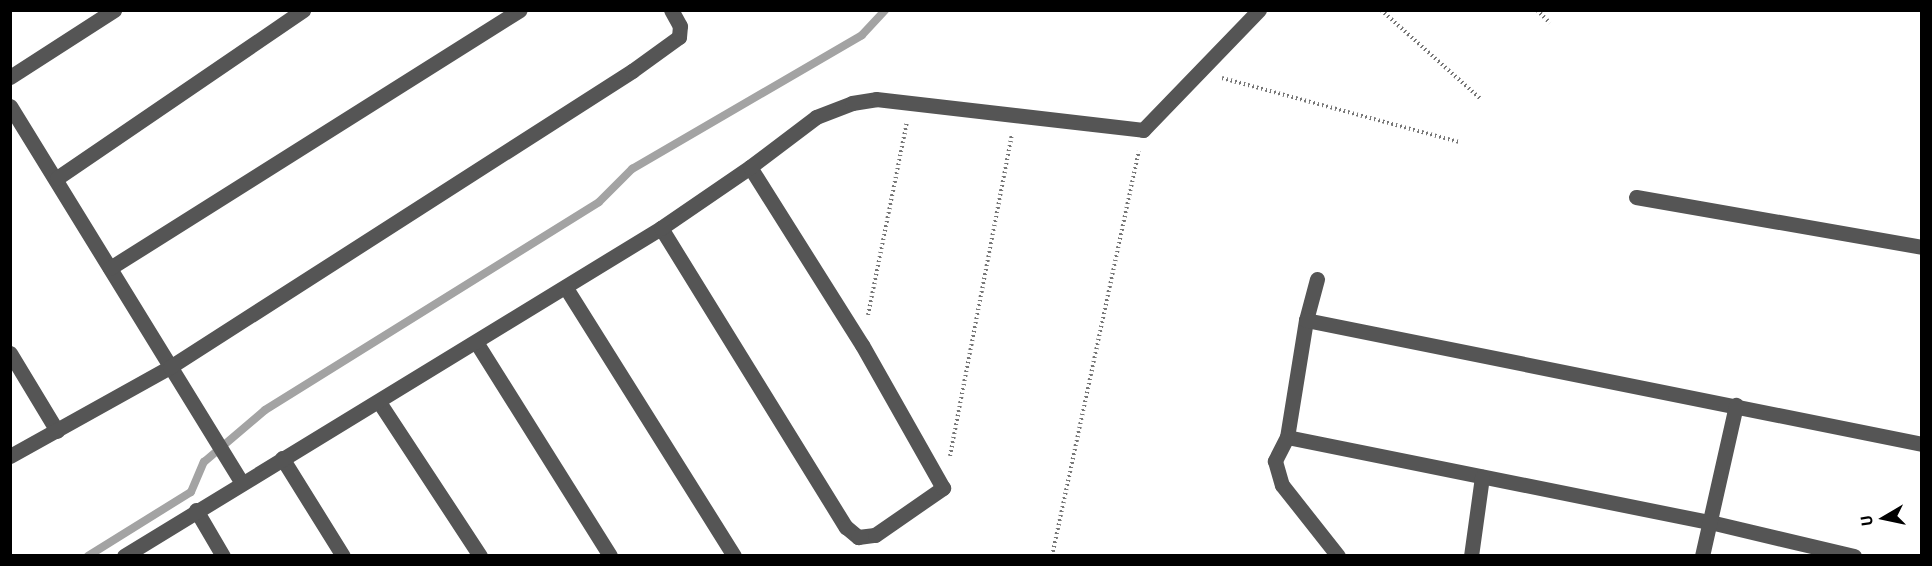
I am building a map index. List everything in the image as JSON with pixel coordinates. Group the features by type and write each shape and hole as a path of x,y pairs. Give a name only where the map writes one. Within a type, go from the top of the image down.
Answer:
{"street":[{"path":"10,77 114,10"},
{"path":"57,178 303,10"},
{"path":"110,268 520,10"},
{"path":"10,456 170,367 671,45 679,37 680,26 671,10"},
{"path":"124,555 241,482 379,402 661,228 750,167 816,117 852,103 876,99 1143,130 1201,73 1259,10"},
{"path":"10,106 57,178 241,482"},
{"path":"661,228 846,526 858,537 875,535 944,488 862,345 750,167"},
{"path":"1636,197 1922,247"},
{"path":"1317,279 1306,320 1287,437 1275,461 1282,485 1338,555"},
{"path":"566,288 734,555"},
{"path":"1306,320 1922,444"},
{"path":"476,342 610,555"},
{"path":"10,353 57,431"},
{"path":"379,402 480,555"},
{"path":"1702,555 1736,405"},
{"path":"1287,437 1710,522 1854,555"},
{"path":"282,458 343,555"},
{"path":"1471,555 1482,477"},
{"path":"196,510 223,555"}],"path":[{"path":"1381,10 1481,99"},
{"path":"1537,10 1550,23"},
{"path":"1201,73 1460,142"},
{"path":"862,345 910,104"},
{"path":"944,488 1016,115"},
{"path":"1052,555 1143,130"}],"waterway":[{"path":"88,556 191,492 204,462 265,410 599,202 632,169 862,35 885,10"}]}
